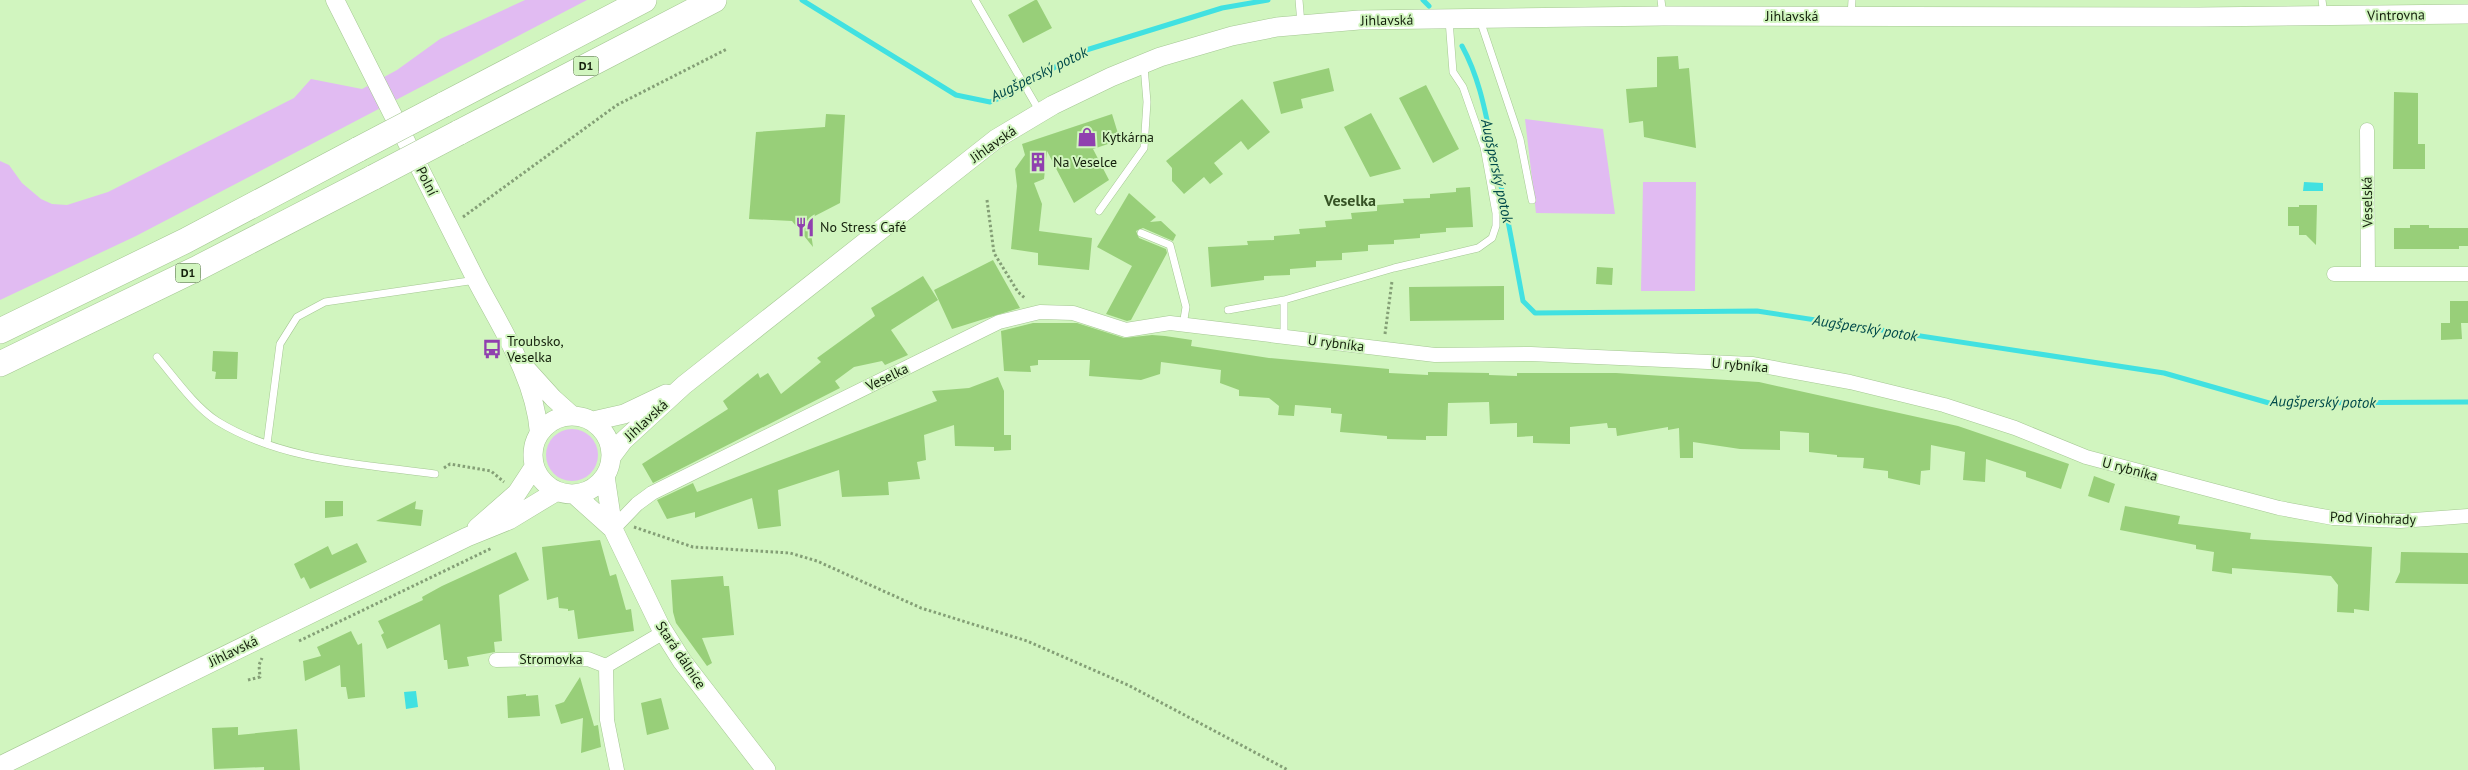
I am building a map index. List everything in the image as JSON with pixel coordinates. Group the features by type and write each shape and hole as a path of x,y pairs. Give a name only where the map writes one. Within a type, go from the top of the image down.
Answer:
{"highway":[{"name":"D1","path":"0,331 185,241 644,0"},
{"name":"D1","path":"0,364 196,269 714,0"}],"main road":[{"name":"Jihlavská","path":"0,766 467,537 509,520 528,506 565,493 586,492 597,485 605,476 611,457 623,440 684,385 996,139 1077,92 1144,63 1232,36 1301,25 1359,20 1480,19 1662,8 1852,8 2199,17"},
{"name":"Vintrovna","path":"2199,17 2323,8 2468,14"},
{"name":"Jihlavská","path":"592,421 624,414 684,385"},
{"name":"Jihlavská","path":"572,415 592,421 607,436 611,457"},
{"path":"539,433 548,424 559,418 572,415"},
{"name":"Jihlavská","path":"467,537 517,493 534,467 532,455 539,433"},
{"path":"534,467 539,477 565,493"},
{"name":"Stará dálnice","path":"605,476 613,529 664,632 682,661 766,770"},
{"name":"Stará dálnice","path":"565,493 613,529"}],"street":[{"name":"Polní","path":"335,0 451,227 476,280 520,362 536,412 539,433"},
{"name":"Veselská","path":"2366,130 2368,274"},
{"path":"2334,274 2468,274"},
{"name":"Veselka","path":"613,529 637,504 652,493 999,322 1040,312 1073,312 1126,330 1158,324 1183,325"},
{"name":"U rybníka","path":"1183,325 1435,355 1580,356 1752,364 1850,382 1944,404 2015,428 2086,457 2279,508"},
{"name":"Polní","path":"520,362 553,398 572,415"},
{"name":"Pod Vinohrady","path":"2279,508 2334,518 2400,520 2468,516"},
{"path":"617,770 607,720 606,666 664,632"},
{"name":"Stromovka","path":"496,660 588,659 606,666"}],"lane":[{"path":"975,0 1040,112"},
{"path":"1299,2 1301,25"},
{"path":"1480,19 1520,139 1532,200"},
{"path":"1228,310 1284,300 1394,268 1478,248 1488,243 1495,232 1496,214 1484,147 1463,86 1453,72 1449,20"},
{"path":"1099,211 1144,148 1147,102 1144,63"},
{"path":"1141,233 1170,245 1186,307 1183,325"},
{"path":"268,444 280,344 297,317 325,302 476,280"},
{"path":"1284,300 1284,337"},
{"path":"157,357 216,420 268,444 323,459 435,474"}],"path":[{"path":"451,227 617,105 727,49"},
{"path":"987,200 994,253 1018,292 1040,312"},
{"path":"1384,348 1394,268"},
{"path":"435,474 450,464 492,470 508,486"},
{"path":"652,533 692,547 790,553 817,561 921,608 1027,641 1128,685 1288,770"}],"shaded area":[{"path":"525,0 587,0 136,236 0,300 0,161 9,165 22,183 41,199 52,204 67,205 108,192 294,98 311,79 362,89 397,70 440,39"},
{"path":"1525,119 1603,129 1615,214 1536,213"},
{"path":"1643,182 1696,182 1695,291 1641,291"},
{"path":"572,429 586,433 594,441 598,455 594,469 586,477 572,481 558,477 550,469 546,455 550,441 558,433"}],"water":[{"path":"2304,182 2323,183 2323,191 2303,191"},
{"path":"416,691 418,707 406,709 404,692"}],"building":[{"path":"1037,0 1052,28 1023,43 1008,15"},
{"path":"1678,56 1679,69 1689,68 1696,148 1644,137 1643,121 1629,123 1626,89 1657,87 1657,57"},
{"path":"1329,68 1334,91 1301,99 1303,108 1281,114 1273,82"},
{"path":"1426,85 1459,149 1433,163 1399,98"},
{"path":"2394,92 2418,93 2418,144 2425,144 2425,169 2393,169"},
{"path":"1242,99 1270,132 1248,150 1241,141 1214,163 1223,174 1210,184 1204,177 1184,194 1172,181 1172,168 1166,161"},
{"path":"1371,113 1401,169 1370,177 1344,127"},
{"path":"826,114 845,115 840,203 809,219 813,247 792,221 749,219 756,132 825,127"},
{"path":"1112,114 1120,140 1093,149 1109,180 1074,203 1047,151 1044,179 1034,183 1042,204 1039,231 1092,238 1089,270 1038,265 1038,253 1011,249 1017,186 1015,169 1025,155 1022,144"},
{"path":"1470,187 1473,227 1446,228 1446,232 1420,234 1420,238 1394,240 1394,244 1368,245 1368,251 1342,253 1342,260 1316,261 1316,267 1290,269 1290,275 1264,276 1264,280 1211,287 1208,247 1248,245 1247,241 1274,240 1274,236 1300,234 1299,229 1326,227 1325,221 1352,219 1351,213 1377,211 1377,205 1404,203 1403,199 1430,198 1430,194 1456,192 1456,188"},
{"path":"1129,193 1156,217 1150,222 1161,221 1176,235 1173,241 1143,228 1136,231 1139,238 1166,249 1167,253 1131,320 1127,321 1106,314 1132,266 1097,247"},
{"path":"2299,205 2317,205 2316,245 2306,235 2299,235 2299,226 2288,226 2288,207 2299,207"},
{"path":"2410,225 2429,225 2429,228 2468,228 2468,246 2459,246 2459,249 2394,249 2394,228 2410,228"},
{"path":"993,260 1020,308 952,329 934,290"},
{"path":"1597,267 1613,268 1612,285 1596,284"},
{"path":"923,276 938,300 891,330 908,355 885,365 882,361 854,367 835,381 840,388 653,483 642,464 728,409 723,401 758,373 760,378 768,373 781,394 821,362 817,358 875,316 871,308"},
{"path":"1504,286 1504,320 1410,321 1409,287"},
{"path":"2450,301 2468,301 2468,323 2461,323 2462,339 2441,340 2441,323 2450,323"},
{"path":"1033,323 1077,323 1124,338 1152,335 1165,336 1192,340 1191,346 1269,358 1389,369 1389,373 1428,375 1428,372 1489,373 1489,375 1517,376 1517,373 1616,373 1759,382 1958,426 2069,464 2061,489 2026,477 2026,472 1986,459 1985,482 1963,480 1965,452 1931,445 1930,470 1921,471 1920,485 1888,478 1888,471 1863,468 1864,458 1837,457 1837,455 1809,452 1809,433 1780,431 1780,450 1740,449 1693,442 1693,458 1680,458 1679,428 1668,430 1668,427 1617,436 1616,428 1608,428 1607,423 1570,427 1570,444 1533,443 1533,436 1517,437 1517,423 1490,424 1489,402 1448,403 1447,436 1426,436 1426,440 1387,439 1387,436 1340,432 1342,414 1331,413 1331,408 1295,405 1294,416 1278,415 1279,406 1269,398 1239,396 1239,390 1220,383 1221,370 1161,362 1160,374 1141,380 1089,376 1090,360 1038,360 1038,365 1030,366 1031,372 1004,371 1001,331"},
{"path":"213,351 238,352 237,379 215,379 216,372 212,371"},
{"path":"998,377 1004,391 1004,435 1011,435 1011,450 994,451 994,447 955,446 954,425 924,435 926,460 917,462 920,479 888,482 889,495 842,497 839,470 778,490 781,526 758,529 752,498 695,518 695,512 667,519 657,500 693,483 697,492 937,401 932,391 969,388"},
{"path":"2094,476 2115,484 2109,503 2088,496"},
{"path":"325,501 343,501 343,516 325,518"},
{"path":"416,501 415,509 423,510 421,526 376,521"},
{"path":"2125,506 2180,516 2178,524 2251,533 2250,539 2372,547 2369,611 2354,609 2354,613 2337,612 2338,585 2331,576 2232,568 2232,574 2212,571 2214,552 2196,549 2196,545 2120,530"},
{"path":"600,540 610,576 616,574 626,610 631,609 634,631 578,639 574,610 568,611 568,609 559,608 558,597 547,600 542,547"},
{"path":"357,543 367,562 310,589 304,577 301,579 294,564 328,546 332,555"},
{"path":"516,552 529,580 499,595 502,641 494,642 495,652 467,657 469,666 448,669 447,660 444,660 440,624 387,649 381,635 384,633 378,621 423,600 422,597 442,586"},
{"path":"2401,552 2468,553 2468,584 2395,583 2400,572"},
{"path":"723,576 724,586 729,586 734,635 702,638 712,663 707,666 676,623 673,612 671,580"},
{"path":"351,631 358,645 362,643 365,697 348,699 346,687 341,687 340,665 305,681 303,661 321,656 317,647"},
{"path":"580,677 594,726 598,725 601,747 581,753 583,718 561,724 555,705 564,702"},
{"path":"526,694 526,696 538,695 540,716 508,718 507,696"},
{"path":"661,698 669,729 647,735 641,703"},
{"path":"238,727 238,735 297,729 300,770 264,770 264,767 214,769 212,728"}],"waterway":[{"name":"Augšperský potok","path":"802,0 956,95 990,102 1005,96 1083,51 1222,8 1268,0"},
{"name":"Augšperský potok","path":"1423,0 1429,6"},
{"name":"Augšperský potok","path":"1462,46 1473,70 1484,106 1523,301 1535,313 1757,311 2164,373 2269,403 2468,402"}],"place":[{"name":"Kytkárna","path":"1087,137"},
{"name":"Na Veselce","path":"1038,162"},
{"name":"No Stress Café","path":"805,227"},
{"name":"Troubsko, Veselka","path":"492,349"}],"district":[{"name":"Veselka","path":"1350,200"}]}
